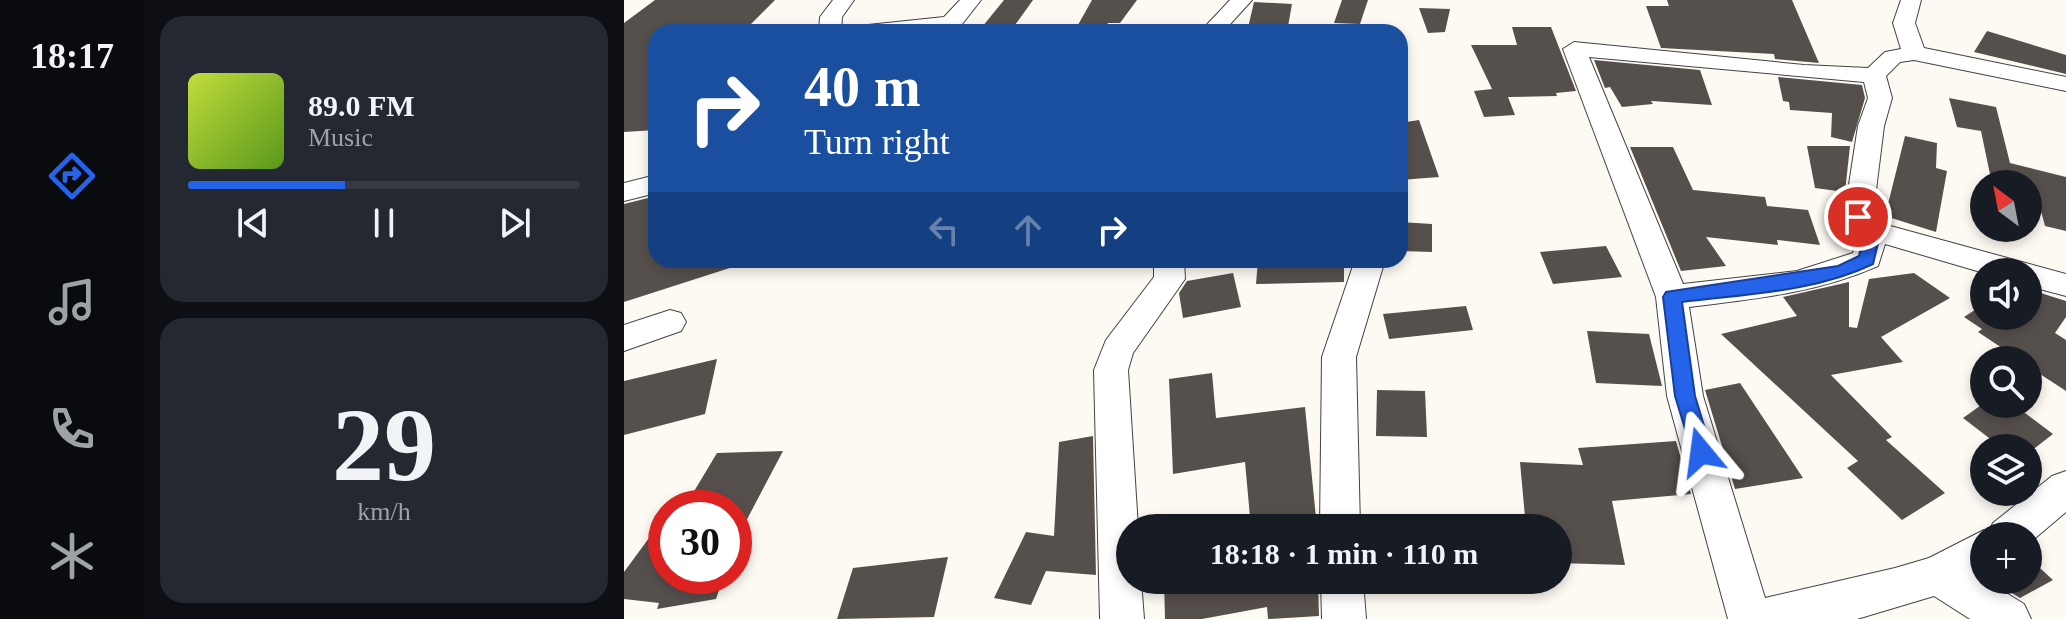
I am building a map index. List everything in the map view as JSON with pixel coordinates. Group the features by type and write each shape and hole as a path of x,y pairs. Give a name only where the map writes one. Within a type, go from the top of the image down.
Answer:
{"street":[{"path":"831,24 831,17 844,0"},
{"path":"942,24 951,23 971,0"},
{"path":"1219,24 1242,0"},
{"path":"1911,0 1904,23 1914,53"},
{"path":"1750,619 1685,396 1672,297 1574,49 1804,72 1874,75 1893,57 1914,53 2066,84"},
{"path":"1874,75 1880,98 1871,126 1858,217 1873,231 1970,258"},
{"path":"624,192 648,186"},
{"path":"1672,297 1779,284 1842,272 1867,259 1873,231"},
{"path":"1122,619 1111,370 1118,349 1170,279 1169,268"},
{"path":"1340,514 1339,357 1367,268"},
{"path":"2042,279 2066,285"},
{"path":"624,338 670,322"},
{"path":"2024,522 2066,488"},
{"path":"1767,619 1895,589 1938,575 1970,557"},
{"path":"1938,575 2009,619"},
{"path":"1343,594 1344,619"}],"building":[{"path":"655,0 775,0 751,24 648,24 648,130 624,132 624,23"},
{"path":"1004,0 1033,0 1016,24 984,24"},
{"path":"1092,0 1137,0 1120,23 1078,24"},
{"path":"1342,0 1368,0 1360,24 1334,23"},
{"path":"1667,0 1792,0 1819,63 1775,59 1774,54 1661,48 1646,6 1669,6"},
{"path":"1254,2 1292,4 1288,24 1249,24"},
{"path":"1419,8 1450,9 1445,32 1428,33"},
{"path":"1512,27 1551,27 1576,91 1556,93 1557,96 1508,97 1515,115 1484,117 1474,91 1492,89 1471,45 1517,45"},
{"path":"1987,31 2066,55 2066,74 1974,52"},
{"path":"1594,60 1700,70 1712,105 1651,101 1653,104 1622,107 1610,87 1605,88"},
{"path":"1778,77 1862,85 1865,98 1852,142 1831,137 1832,113 1790,110 1789,102 1783,101"},
{"path":"1949,98 1996,107 2010,163 2038,170 1989,170 1981,131 1957,127"},
{"path":"1419,120 1439,177 1408,179 1408,122"},
{"path":"1905,136 1937,143 1936,168 1947,171 1936,232 1885,216"},
{"path":"1807,146 1850,146 1845,192 1815,188"},
{"path":"1630,147 1673,147 1693,190 1765,197 1767,206 1808,210 1820,245 1777,240 1778,245 1706,237 1726,266 1681,271"},
{"path":"2042,171 2066,177 2066,231 2045,226"},
{"path":"648,198 648,268 730,268 624,302 624,204"},
{"path":"1408,222 1432,224 1432,252 1408,251"},
{"path":"1606,246 1622,277 1553,284 1540,252"},
{"path":"1257,268 1344,268 1344,282 1256,284"},
{"path":"1233,273 1241,307 1183,318 1179,293 1187,281"},
{"path":"1914,273 1950,298 1881,337 1903,362 1831,375 1892,437 1886,440 1945,493 1902,520 1847,468 1858,461 1721,334 1797,316 1783,297 1849,282 1849,327 1857,328 1869,279"},
{"path":"2042,293 2066,301 2066,317 2055,333 2066,340 2066,391 2042,375 2042,346 1999,346 1978,332 2042,330"},
{"path":"1466,306 1473,330 1389,339 1383,314"},
{"path":"1587,331 1649,334 1662,386 1596,383"},
{"path":"717,359 705,414 624,435 624,381"},
{"path":"1212,373 1216,418 1305,407 1316,514 1250,514 1245,462 1173,474 1169,379"},
{"path":"1740,383 1803,478 1735,489 1705,390"},
{"path":"1377,390 1425,391 1427,437 1376,436"},
{"path":"1970,413 1970,418 2032,418 2053,434 2042,443 2042,434 1984,434 1963,418"},
{"path":"1093,436 1096,575 1046,571 1031,605 994,598 1026,532 1054,536 1059,442"},
{"path":"1676,441 1691,494 1612,501 1625,565 1572,563 1572,514 1525,514 1520,462 1583,465 1578,448"},
{"path":"783,451 752,510 752,490 695,490 717,453"},
{"path":"648,539 648,594 718,594 716,599 657,609 659,603 624,599 624,572"},
{"path":"948,557 934,617 837,619 853,568"},
{"path":"2042,570 2053,580 2042,586"},
{"path":"1164,594 1318,594 1319,616 1268,619 1267,607 1202,619 1165,619"}],"route":[{"path":"1701,452 1685,396 1672,297 1779,284 1842,272 1867,259 1873,231 1858,217"}]}
